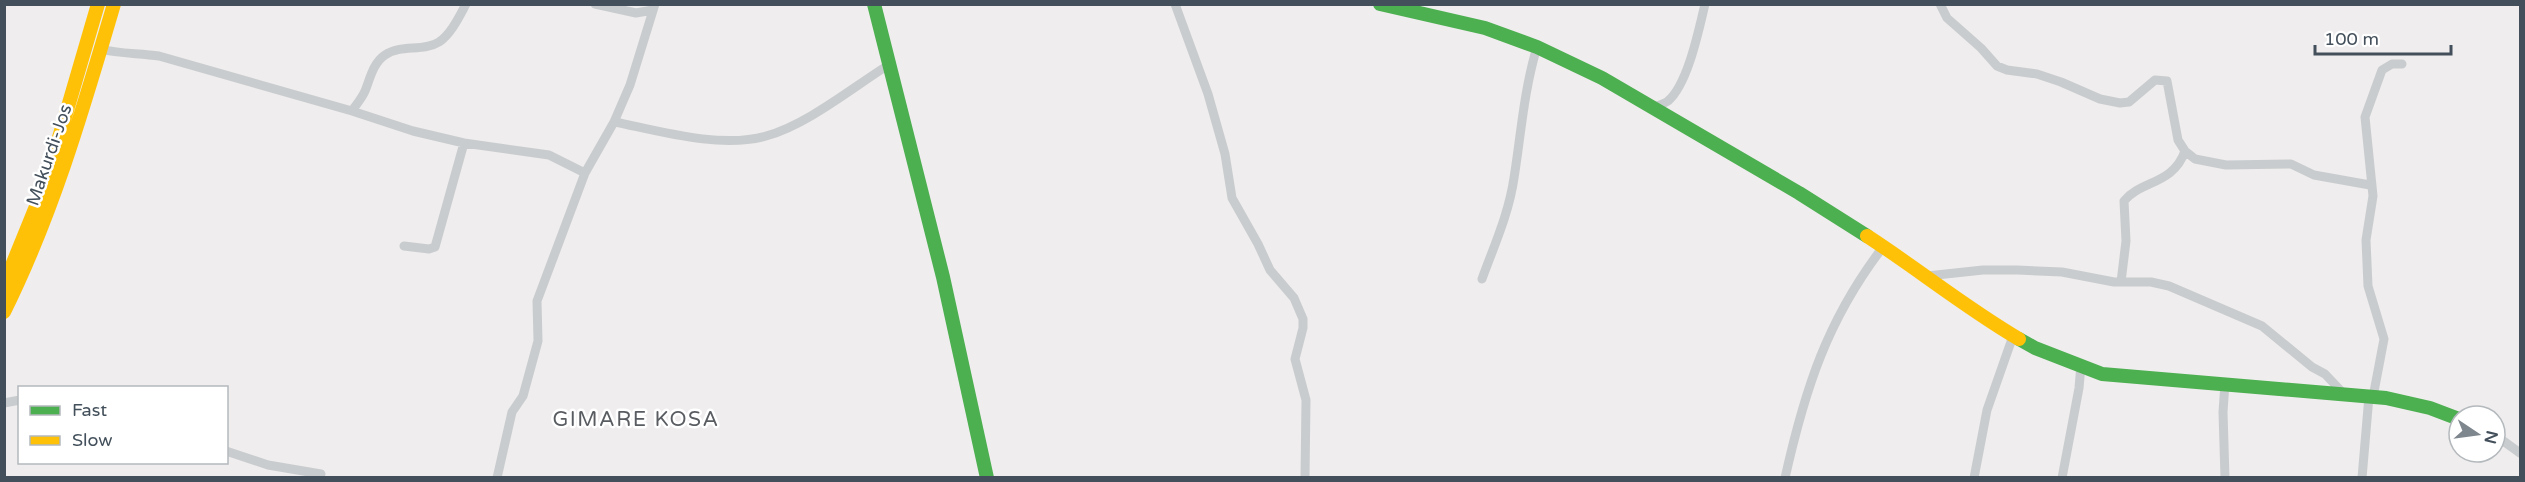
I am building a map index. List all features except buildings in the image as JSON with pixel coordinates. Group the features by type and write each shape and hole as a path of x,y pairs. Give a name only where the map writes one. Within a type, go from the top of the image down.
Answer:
{"main road":[{"name":"Makurdi-Jos","path":"4,285 45,189 98,4"},
{"name":"Makurdi-Jos","path":"4,312 42,232 77,133 114,4"},
{"path":"874,4 943,277 987,477"},
{"path":"1380,4 1485,28 1537,47 1602,78 1763,171 1927,276 1988,321 2035,348 2081,366 2102,374 2371,396 2430,408 2447,414"}],"street":[{"path":"352,111 382,57 401,49 430,46 439,42 450,30 466,4"},
{"path":"595,4 636,13 654,7"},
{"path":"1175,4 1208,94 1225,154 1232,198 1270,270 1294,298 1302,319 1303,328 1295,359 1306,400 1305,477"},
{"path":"1669,118 1668,101 1689,62 1705,4"},
{"path":"1940,4 1947,18 1981,48 1997,66 2007,70 2037,74 2100,99 2120,103 2129,102 2155,80 2167,81 2175,132 2187,156"},
{"path":"497,477 512,412 523,396 538,341 537,302 585,173 615,122 630,85 654,7"},
{"path":"1482,279 1507,211 1514,178 1527,80 1537,47"},
{"path":"100,49 115,53 138,52 159,56 352,111 413,131 464,142 540,153 585,173"},
{"path":"615,122 682,136 723,140 762,137 803,120 890,64"},
{"path":"2362,477 2371,396 2384,339 2368,286 2366,240 2373,196 2370,185 2365,122 2367,109 2382,70 2392,64 2402,64"},
{"path":"1651,108 1668,101"},
{"path":"404,246 429,249 435,247 464,142"},
{"path":"2187,156 2226,165 2291,165 2314,175 2370,185"},
{"path":"2121,282 2126,241 2124,201 2137,190 2163,179 2187,156"},
{"path":"1785,477 1803,404 1831,331 1858,281 1883,247"},
{"path":"1927,276 1983,270 2017,270 2062,272 2121,282 2151,282 2169,286 2256,322 2273,332 2312,367 2325,374 2343,393"},
{"path":"1974,477 1987,410 2013,336"},
{"path":"2062,477 2081,366"},
{"path":"2225,383 2223,412 2225,477"},
{"path":"2507,444 2520,453"},
{"path":"228,452 268,465 321,474"}],"traffic: fast":[{"path":"874,4 943,277 987,478"},
{"path":"1380,4 1485,28 1537,47 1602,78 1799,193 1867,236"},
{"path":"2019,339 2035,348 2102,374 2386,398 2430,408 2447,414"}],"traffic: slow":[{"path":"4,285 46,182 98,4"},
{"path":"4,312 22,275 52,199 114,4"},
{"path":"1867,236 2019,339"}],"district":[{"name":"GIMARE KOSA","path":"636,419"}]}
